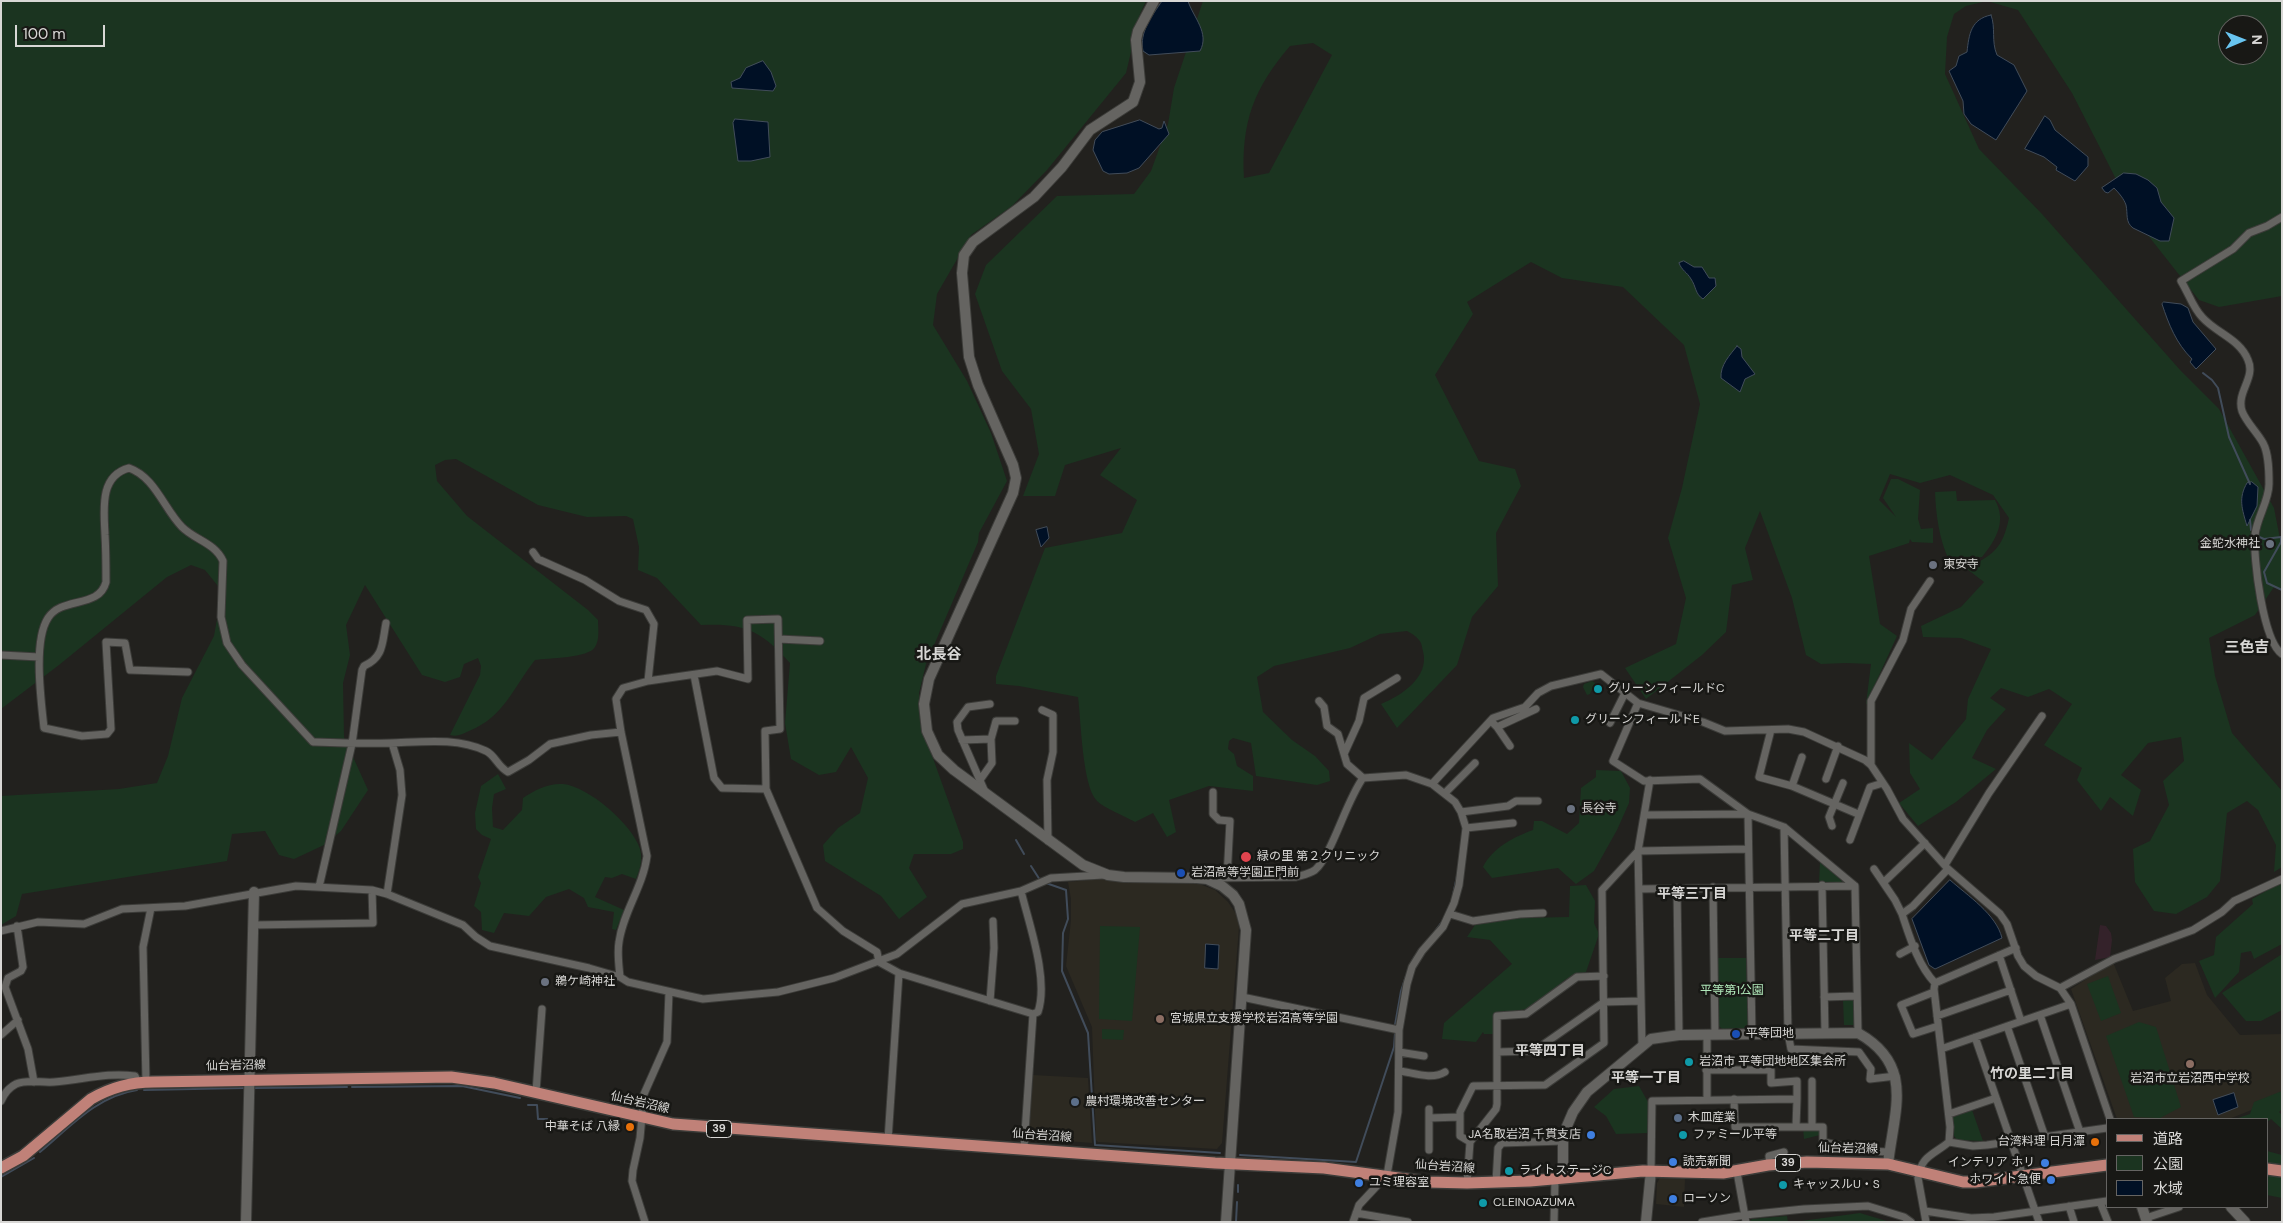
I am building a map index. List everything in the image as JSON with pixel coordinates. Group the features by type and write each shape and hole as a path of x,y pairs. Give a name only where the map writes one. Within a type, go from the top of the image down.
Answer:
{"main road":[{"name":"仙台岩沼線","path":"1,1168 23,1156 102,1093 142,1082 451,1077 494,1082 640,1118 708,1128 1024,1148 1230,1164 1324,1168 1387,1174 1428,1182 1496,1182 1651,1171 1700,1174 1737,1172 1770,1165 1807,1162 1888,1164 1963,1182 2023,1177 2106,1165"},
{"path":"2268,1170 2282,1171"}],"street":[{"path":"1108,875 1084,866 954,770 938,755 927,731 924,710 929,679 1014,493 1016,484 1014,465 978,385 969,357 962,273 964,255 973,242 1034,197 1062,167 1090,130 1133,102 1140,82 1136,40 1138,31 1154,1"},
{"path":"2282,217 2268,226 2249,233 2233,249 2182,281 2200,316 2216,332 2231,338 2248,360 2249,378 2240,399 2243,412 2264,445 2269,485 2258,518 2255,536 2255,570 2270,635 2282,654"},
{"path":"188,672 130,670 125,643 106,642 111,728 106,734 82,736 44,728 39,657 44,623 54,611 66,604 96,597 104,590 106,582 104,512 106,489 116,474 129,468 143,474 182,527 215,548 220,554 223,560 220,597 224,633 232,651 242,665 313,742 352,744 415,741 466,744 489,751 502,769 508,772 530,760 550,744 621,732"},
{"path":"533,552 538,560 585,580 619,601 646,610 654,624 648,681"},
{"path":"1871,765 1871,701 1903,640 1911,608 1930,581"},
{"path":"620,977 619,940 626,915 645,872 647,856 616,699 623,688 648,681 717,672 748,679 747,620 778,619 780,729 765,731 766,789 817,908 843,931 877,952 879,962"},
{"path":"319,887 352,744 362,670 364,666 375,661 378,657 386,623"},
{"path":"779,639 820,641"},
{"path":"1,655 39,657"},
{"path":"1432,784 1491,721 1525,707 1538,693 1551,686 1600,674 1638,703 1703,722 1725,731 1788,729 1804,732 1838,746 1871,765 1903,819 1947,867 2000,914 2007,924 2018,956 2024,966 2036,976 2060,988 2071,1004 2110,1118"},
{"path":"694,675 709,760 718,784 722,788 766,789"},
{"path":"1344,754 1359,721 1364,698 1397,678"},
{"path":"1610,723 1625,693"},
{"path":"1319,701 1324,707 1327,726 1338,734 1346,764 1363,778 1406,775 1432,784 1445,793 1461,812 1466,828 1459,885 1450,914 1412,967 1405,993 1399,1030 1398,1112 1387,1174 1359,1205 1353,1222"},
{"path":"1638,703 1613,761 1644,781 1700,778 1748,814 1784,826 1855,886 1858,1032"},
{"path":"987,796 962,740 957,722 961,714 968,707 990,704"},
{"path":"1497,726 1536,709"},
{"path":"1042,710 1053,715 1053,752 1047,780 1048,841"},
{"path":"1902,914 1913,906 1947,867 1989,794 2042,716"},
{"path":"980,780 992,763 991,739 996,721 1016,721"},
{"path":"1491,721 1497,726 1510,746"},
{"path":"1772,730 1758,777 1792,786 1858,814"},
{"path":"962,740 991,739"},
{"path":"387,894 402,795 400,770 392,743"},
{"path":"1826,779 1838,746"},
{"path":"1792,786 1802,757"},
{"path":"1445,793 1475,763"},
{"path":"1,931 38,922 84,924 122,909 185,906 254,892 296,886 372,890 387,894 463,925 490,946 620,977 628,982 703,998 778,992 834,978 879,962 898,954 962,904 1021,891 1051,878 1108,875 1198,878 1296,877 1315,869 1322,861 1353,791 1363,778"},
{"path":"1642,1045 1638,852 1650,780"},
{"path":"1832,826 1829,817 1843,783"},
{"path":"1850,840 1858,814 1870,787 1883,783"},
{"path":"1213,792 1213,814 1219,820 1230,821 1227,878"},
{"path":"1461,812 1508,806 1516,801 1538,801"},
{"path":"1645,815 1748,814"},
{"path":"1748,814 1752,1034"},
{"path":"1466,828 1513,824"},
{"path":"1784,826 1788,1033 1791,1049 1859,1052 1871,1069 1870,1078 1896,1076"},
{"path":"1884,882 1925,843"},
{"path":"1470,1142 1460,1136 1460,1112 1473,1086 1545,1085 1604,1042 1602,890 1638,852 1748,849"},
{"path":"1874,869 1884,882 1902,914 1925,972 1935,983 1934,992 1949,1114 1949,1142"},
{"path":"1198,878 1207,878 1222,886 1233,895 1243,914 1246,930 1226,1222"},
{"path":"2060,988 2114,959 2193,930 2222,912 2234,901 2282,879"},
{"path":"1822,886 1825,1033"},
{"path":"1639,888 1855,886"},
{"path":"1707,1099 1706,1070 1711,1035 1712,887"},
{"path":"1677,888 1679,1035"},
{"path":"254,925 373,923 372,890"},
{"path":"879,962 900,973 1033,1014 1038,1012 1040,1005 1040,978 1021,891"},
{"path":"246,1222 254,892"},
{"path":"142,1082 143,947 152,908"},
{"path":"1450,914 1473,921 1520,914 1543,913"},
{"path":"990,1001 994,948 992,922"},
{"path":"17,926 23,968 21,972 8,978 5,982 28,1049 34,1082"},
{"path":"1900,954 1915,946"},
{"path":"1935,983 2016,948"},
{"path":"2000,955 2022,1021"},
{"path":"888,1140 900,973"},
{"path":"1467,1183 1470,1142 1496,1109 1498,1086 1497,1016 1526,1014 1578,977 1604,976"},
{"path":"1937,1016 2011,990"},
{"path":"645,1222 632,1181 640,1138 640,1118 644,1094 667,1042 670,1029 669,992"},
{"path":"1934,992 1901,1005 1913,1034 1938,1026"},
{"path":"1824,997 1857,996"},
{"path":"1242,997 1399,1030"},
{"path":"1497,1052 1534,1051 1604,1002 1641,1001"},
{"path":"1941,1049 2071,1004"},
{"path":"536,1092 542,1009"},
{"path":"1024,1148 1033,1014"},
{"path":"2040,1015 2080,1132"},
{"path":"1,1035 18,1020"},
{"path":"1642,1026 1648,1035 1658,1037 1858,1032 1881,1048 1896,1076 1897,1087 1888,1164"},
{"path":"2007,1026 2045,1137"},
{"path":"1554,1222 1563,1141 1573,1112 1587,1092 1642,1045 1658,1037"},
{"path":"1975,1037 2039,1222"},
{"path":"1399,1052 1424,1056"},
{"path":"1706,1070 1771,1070 1770,1083 1797,1082 1796,1127"},
{"path":"1400,1071 1433,1076 1439,1076 1445,1072"},
{"path":"1,1102 5,1092 14,1085 34,1082 53,1082 122,1074 135,1076 142,1082"},
{"path":"1812,1081 1812,1127"},
{"path":"1949,1114 1996,1098"},
{"path":"1734,1099 1735,1127 1823,1127 1823,1142 1866,1151 1889,1152"},
{"path":"1646,1222 1651,1171 1652,1101 1797,1099"},
{"path":"1429,1109 1429,1150"},
{"path":"1429,1118 1460,1117"},
{"path":"1926,1222 1918,1178 1919,1171 1922,1162 1949,1142 1972,1146 2106,1128"},
{"path":"1496,1182 1498,1148 1502,1143 1563,1141"},
{"path":"1770,1165 1769,1156 1784,1152"},
{"path":"1737,1172 1746,1218"},
{"path":"1925,1211 1971,1218 1995,1219 2035,1211 2104,1202 2108,1222"},
{"path":"1702,1222 1868,1206 1904,1217 1911,1222"},
{"path":"2069,1206 2074,1222"},
{"path":"2142,1208 2146,1220 2176,1208"},
{"path":"2232,1208 2244,1222"},
{"path":"1356,1213 1408,1222"}],"shaded area":[{"name":"宮城県立支援学校岩沼高等学園","path":"1102,879 1143,883 1197,883 1215,890 1228,902 1236,914 1239,927 1222,1143 1217,1149 1098,1142 1096,1140 1092,1027 1066,966 1071,920 1071,899 1068,882"},
{"path":"2100,925 2106,926 2111,933 2110,957 2095,960"},
{"name":"岩沼市立岩沼西中学校","path":"2113,962 2133,1011 2171,1001 2165,978 2182,964 2195,963 2207,995 2240,1035 2282,1034 2282,1093 2259,1107 2232,1118 2117,1118 2071,989"},
{"path":"1033,1075 1088,1078 1092,1143 1029,1138"},
{"path":"1660,1178 1685,1179 1684,1207 1656,1204 1657,1183"}],"green space":[{"path":"1,1 1146,1 1140,14 1126,73 1047,170 1012,206 971,235 937,294 933,325 967,381 991,433 1007,481 979,533 978,542 926,664 919,693 920,722 963,842 963,849 951,854 914,854 909,868 927,897 899,919 881,896 825,861 823,845 838,828 860,813 868,778 851,747 836,772 819,775 791,759 785,723 790,663 780,652 760,636 740,627 701,625 657,578 638,570 639,547 633,519 626,516 587,517 538,505 456,459 445,460 435,465 437,481 467,516 588,610 598,620 598,637 595,647 591,651 568,657 535,660 507,701 491,718 462,734 450,735 480,675 481,666 478,658 464,664 460,677 445,682 422,675 365,585 346,625 350,655 343,683 344,737 368,790 341,831 324,845 294,859 279,855 265,831 232,834 227,861 22,894 16,916 1,925 1,796 119,789 157,783 168,756 182,698 214,636 222,591 205,570 191,565 167,577 59,665 1,709"},
{"path":"1203,1 1987,1 1966,6 1954,14 1947,37 1945,74 1979,149 2042,214 2181,371 2219,409 2274,508 2282,549 2282,589 2274,587 2255,615 2209,638 2215,676 2232,733 2282,791 2282,867 2274,872 2276,845 2258,810 2247,801 2227,813 2220,881 2207,897 2176,914 2154,911 2135,882 2133,849 2150,841 2169,805 2163,781 2184,761 2181,737 2148,743 2121,775 2141,790 2133,816 2110,797 2101,811 2077,780 2082,768 2044,745 2072,704 2049,689 2028,697 2001,688 1990,698 2006,709 1987,730 1972,758 1996,769 1956,802 1918,826 1899,803 1920,789 1910,773 1909,743 1932,760 1966,719 1968,699 1991,649 1961,638 1923,637 1921,626 1961,607 1984,582 1967,569 1996,550 2003,537 2009,518 1993,495 1950,475 1920,483 1890,474 1879,500 1896,517 1883,498 1891,479 1898,479 1920,490 1918,519 1921,529 1933,528 1933,543 1912,542 1910,539 1909,543 1869,556 1880,624 1897,636 1871,693 1868,704 1866,704 1871,664 1821,664 1806,655 1792,598 1760,511 1745,548 1753,580 1732,585 1726,632 1702,655 1646,699 1625,668 1676,644 1686,598 1668,538 1682,488 1700,404 1684,345 1623,287 1562,278 1531,262 1467,302 1473,314 1435,375 1479,461 1515,469 1521,486 1496,533 1498,586 1472,617 1457,665 1397,728 1381,704 1405,691 1412,684 1422,669 1424,660 1420,641 1407,631 1380,634 1350,648 1274,666 1257,677 1263,712 1292,740 1315,756 1329,771 1330,781 1317,785 1256,776 1251,743 1233,738 1229,741 1228,749 1234,754 1237,766 1253,776 1253,791 1209,786 1169,800 1176,832 1167,837 1153,813 1135,822 1100,804 1092,793 1088,782 1078,697 1019,686 996,684 996,676 1045,548 1122,533 1137,500 1100,475 1121,448 1065,465 1055,496 1023,496 1039,454 1031,409 1002,371 975,294 986,265 1057,196 1134,194 1151,171 1168,124 1174,88","holes":["1313,43 1332,55 1269,173 1244,178 1245,140 1248,123 1252,107 1267,76 1290,46"]},
{"path":"1987,1 2282,1 2282,296 2219,307 2199,300 2139,224 2072,93 2018,10"},
{"path":"1956,491 1957,501 1995,500 2000,515 2000,523 1992,544 1982,557 1949,560 1939,527 1935,492"},
{"path":"1592,681 1595,683 1590,694 1587,695 1583,687 1584,684"},
{"path":"1596,770 1621,771 1630,788 1629,803 1617,830 1594,871 1576,884 1558,868 1492,878 1483,867 1487,860 1504,844 1533,830 1534,821 1542,821 1567,834 1579,823 1581,788 1596,777"},
{"path":"498,774 506,789 494,794 492,808 493,827 503,830 522,810 523,798 547,786 563,784 573,786 597,799 629,829 636,839 641,853 641,864 636,879 622,874 612,878 605,877 595,897 624,910 616,930 612,929 614,912 588,907 584,898 569,889 546,897 529,916 504,913 494,933 482,930 481,912 474,906 481,883 478,877 491,839 482,835 476,829 475,813 481,786"},
{"path":"1820,861 1845,884 1819,883"},
{"path":"2282,882 2282,944 2254,959 2251,951 2241,953 2239,972 2215,998 2199,961 2214,955 2216,937 2253,904 2252,899"},
{"path":"1586,885 1595,901 1594,923 1599,934 1586,972 1566,979 1531,1008 1495,1015 1494,1034 1484,1034 1483,1032 1476,1042 1442,1039 1444,1023 1512,964 1490,940 1467,937 1475,925 1519,918 1569,917 1570,886"},
{"path":"1100,926 1140,927 1132,1021 1099,1019"},
{"path":"2282,954 2282,1010 2261,1021 2246,1021 2222,993"},
{"name":"平等第1公園","path":"1716,958 1746,958 1748,1024 1744,1028 1722,1029 1718,1025"},
{"path":"2108,976 2121,1013 2101,1021 2087,984"},
{"path":"1843,999 1855,999 1855,1025 1844,1025"},
{"path":"2139,1022 2156,1027 2181,1107 2160,1118 2134,1117 2106,1036"},
{"path":"1102,1029 1124,1030 1123,1040 1102,1039"},
{"path":"1639,1086 1648,1102 1648,1133 1616,1134 1606,1116 1594,1107 1614,1089"},
{"path":"2282,1091 2282,1109 2279,1112 2282,1115 2282,1129 2271,1119 2268,1121 2268,1118 2238,1118 2250,1114 2254,1102"},
{"path":"1972,1110 1983,1141 1957,1140 1952,1133 1951,1118"},
{"path":"1803,1128 1820,1128 1820,1135 1804,1139"},
{"path":"2268,1151 2282,1155 2282,1164 2268,1163"},
{"path":"2268,1175 2282,1177 2282,1198 2268,1195"},
{"path":"1860,1213 1890,1222 1794,1222"},
{"path":"1787,1216 1788,1222 1749,1222 1752,1219"}],"water":[{"path":"1162,1 1188,1 1202,31 1203,44 1200,51 1149,55 1143,51 1142,44 1145,31"},
{"path":"1991,15 1997,55 2014,65 2027,91 1996,140 1971,124 1964,114 1963,101 1949,71 1956,66 1959,56 1967,52 1970,33 1975,24 1984,17"},
{"path":"763,61 771,72 776,86 773,91 732,88 731,82 740,78 746,68"},
{"path":"2045,116 2050,120 2055,130 2088,157 2088,166 2075,181 2056,170 2057,167 2044,157 2025,149"},
{"path":"735,119 768,122 770,157 751,161 738,161 733,123"},
{"path":"1140,120 1159,129 1162,128 1164,121 1169,134 1139,168 1127,173 1109,174 1103,171 1093,150 1095,140 1102,132"},
{"path":"2124,173 2136,174 2148,180 2157,188 2161,202 2174,218 2169,241 2160,241 2130,226 2126,205 2121,196 2114,188 2108,193 2102,188"},
{"path":"1684,261 1694,267 1702,267 1709,278 1715,278 1716,286 1703,299 1698,295 1693,282 1680,266 1679,263"},
{"path":"2164,302 2181,304 2188,308 2193,322 2216,349 2196,369 2190,362 2192,359 2182,347 2167,319 2162,304"},
{"path":"1737,346 1741,349 1742,357 1755,374 1745,379 1740,392 1721,378 1724,365"},
{"path":"2252,482 2258,487 2257,506 2247,526 2242,509 2242,494 2247,483"},
{"path":"1047,527 1049,538 1041,547 1036,530"},
{"path":"1950,880 1988,913 1999,929 2002,938 1935,969 1929,965 1912,919"},
{"path":"1206,944 1219,945 1218,969 1205,968"},
{"path":"2234,1093 2238,1107 2218,1115 2213,1100"}],"waterway":[{"path":"2203,373 2218,388 2229,437 2250,484"},
{"path":"2250,520 2251,530"},
{"path":"2257,536 2264,539 2281,537 2281,542 2264,572 2267,583 2282,590"},
{"path":"1016,840 1024,854"},
{"path":"1031,866 1040,880"},
{"path":"1453,895 1457,876"},
{"path":"1046,883 1066,890 1068,919 1063,933 1062,971 1088,1033 1095,1145 1220,1153"},
{"path":"1435,931 1441,923"},
{"path":"1410,965 1415,956"},
{"path":"1395,1025 1401,991 1406,976"},
{"path":"1240,1155 1356,1162 1394,1047 1395,1033"},
{"path":"352,1087 462,1086 520,1098"},
{"path":"254,1088 347,1087"},
{"path":"144,1090 244,1088"},
{"path":"40,1152 73,1123 97,1106 123,1093 137,1090"},
{"path":"528,1105 537,1105 538,1119 551,1119 550,1127"},
{"path":"1,1177 34,1158"},
{"path":"1238,1185 1238,1192"},
{"path":"1236,1222 1237,1202"}],"place":[{"name":"金蛇水神社","path":"2270,544"},
{"name":"東安寺","path":"1933,565"},
{"name":"グリーンフィールドC","path":"1598,689"},
{"name":"グリーンフィールドE","path":"1575,720"},
{"name":"長谷寺","path":"1571,809"},
{"name":"緑の里 第２クリニック","path":"1246,857"},
{"name":"岩沼高等学園正門前","path":"1181,873"},
{"name":"鵜ケ崎神社","path":"545,982"},
{"name":"宮城県立支援学校岩沼高等学園","path":"1160,1019"},
{"name":"平等団地","path":"1736,1034"},
{"name":"岩沼市 平等団地地区集会所","path":"1689,1062"},
{"name":"岩沼市立岩沼西中学校","path":"2190,1064"},
{"name":"農村環境改善センター","path":"1075,1102"},
{"name":"木皿産業","path":"1678,1118"},
{"name":"中華そば 八縁","path":"630,1127"},
{"name":"JA名取岩沼 千貫支店","path":"1591,1135"},
{"name":"ファミール平等","path":"1683,1135"},
{"name":"台湾料理 日月潭","path":"2095,1142"},
{"name":"読売新聞","path":"1673,1162"},
{"name":"インテリア ホリ","path":"2045,1163"},
{"name":"ライトステージC","path":"1509,1171"},
{"name":"ホワイト急便","path":"2051,1180"},
{"name":"ユミ理容室","path":"1359,1183"},
{"name":"キャッスルU・S","path":"1783,1185"},
{"name":"ローソン","path":"1673,1199"},
{"name":"CLEINOAZUMA","path":"1483,1203"}],"district":[{"name":"三色吉","path":"2247,648"},
{"name":"北長谷","path":"939,655"},
{"name":"平等三丁目","path":"1692,894"},
{"name":"平等二丁目","path":"1824,936"},
{"name":"平等四丁目","path":"1550,1051"},
{"name":"竹の里二丁目","path":"2032,1074"},
{"name":"平等一丁目","path":"1646,1078"}]}
